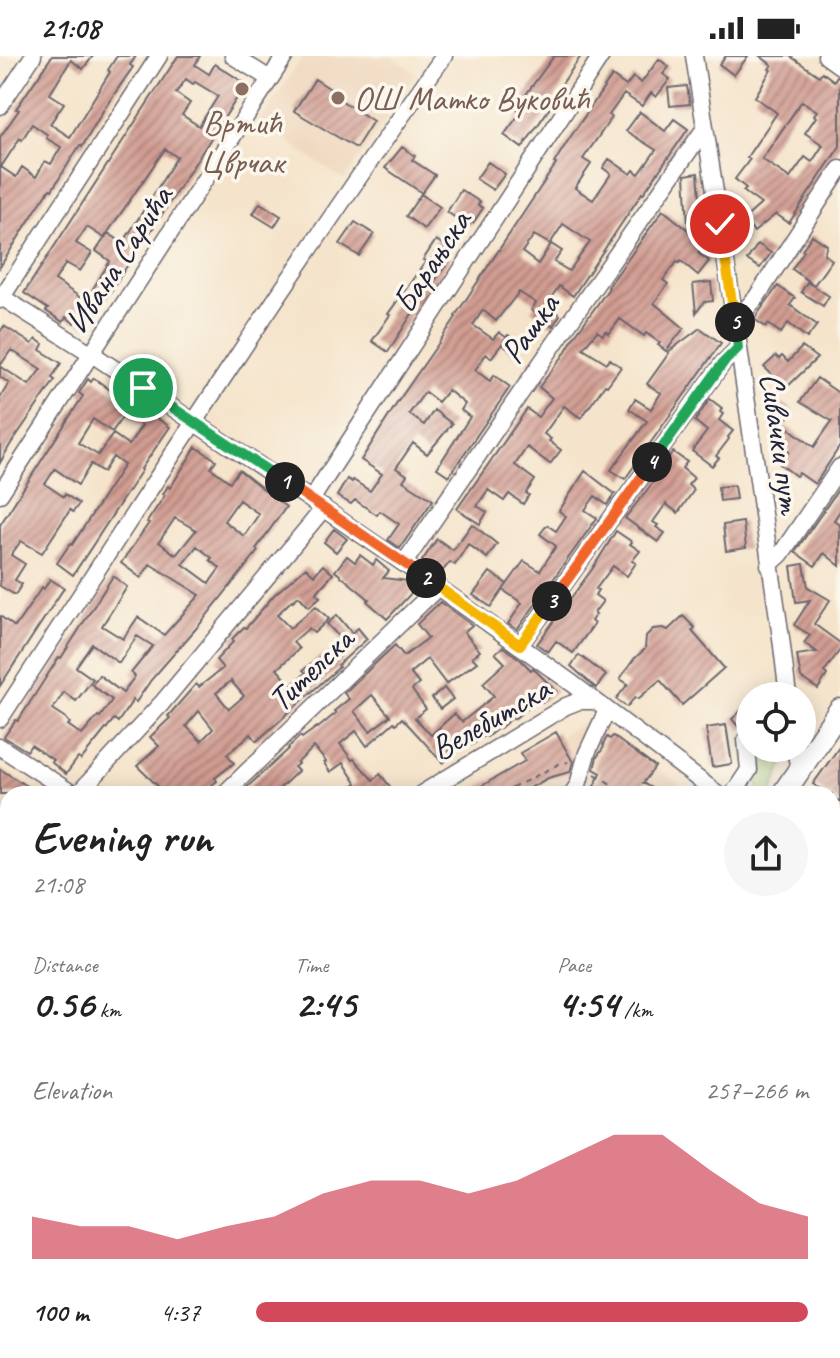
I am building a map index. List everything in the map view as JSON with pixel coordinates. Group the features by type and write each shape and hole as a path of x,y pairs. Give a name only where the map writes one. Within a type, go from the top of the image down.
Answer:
{"main road":[{"path":"789,786 838,718"}],"street":[{"path":"0,106 33,56"},
{"path":"159,56 1,298 92,354 404,563 520,645 574,694"},
{"path":"233,56 270,79"},
{"name":"Ивана Сарића","path":"0,494 285,56"},
{"path":"0,719 354,182 444,56"},
{"name":"Барањска","path":"83,786 162,703 318,504 601,56"},
{"name":"Сивачки пут","path":"694,56 786,682"},
{"path":"826,56 840,66"},
{"name":"Рашка","path":"404,563 705,128"},
{"path":"735,321 756,298 840,169"},
{"path":"520,645 723,363 738,348"},
{"path":"769,565 781,554 840,467"},
{"name":"Тителска","path":"232,786 438,587"},
{"name":"Велебитска","path":"434,786 550,715 574,694 607,710"},
{"path":"577,786 607,710 707,786"},
{"path":"0,747 62,786"},
{"path":"738,786 749,770 748,762"},
{"path":"797,762 799,771"}],"path":[{"path":"516,786 559,764 573,763 614,786"}],"shaded area":[{"name":"ОШ Матко Вуковић","path":"304,56 391,56 417,74 344,180 259,122"},
{"path":"590,719 681,786 476,786"}],"green space":[{"path":"763,762 784,762 774,786 759,786 754,780 754,772 762,770"}],"building":[{"path":"52,56 93,56 83,69 71,60 50,94 64,103 50,124 70,137 117,56 136,56 130,65 133,67 82,147 80,145 0,267 0,137 19,110 16,109","holes":["32,124 48,135 46,138 61,147 51,164 45,161 36,177 22,167 16,177 1,167"]},
{"path":"178,56 200,56 195,65 209,74 215,64 246,84 86,327 66,317 63,322 24,293","holes":["186,79 218,96 199,126 182,115 190,103 176,93","165,149 177,157 123,243 108,233 96,251 110,261 84,300 55,280 66,263 80,271 92,253 76,243 87,227 104,238"]},
{"path":"554,56 581,56 522,148 504,135 521,112 516,108"},
{"path":"726,56 748,56 734,75 719,64"},
{"path":"760,56 790,56 819,76 822,72 834,81 837,76 840,77 840,146 789,223 776,214 754,232 743,220 761,204 743,191 746,188 735,179 777,113 755,97 772,65","holes":["802,101 817,111 805,133 823,145 812,162 805,157 790,178 762,159"]},
{"path":"659,59 669,67 663,74 670,79 656,97 651,93 642,106 624,94 583,159 591,164 575,188 593,200 611,174 603,168 609,159 631,174 634,170 639,174 656,150 626,131 640,112 665,131 674,119 688,129 573,296 559,286 546,305 560,315 553,326 531,310 536,303 519,292 496,321 483,310 473,325 493,339 499,332 523,347 516,355 502,344 491,358 486,354 475,370 490,381 494,375 510,387 449,476 437,468 470,417 461,410 465,404 448,390 438,402 425,392 409,414 424,425 434,410 452,424 427,454 413,443 396,468 407,475 403,481 433,500 400,548 388,540 399,524 380,511 377,515 355,500 351,504 337,496 347,479 370,491 382,474 361,460 612,76 626,86 633,77 641,83","holes":["563,224 590,242 569,271 554,262 562,251 551,244 538,264 522,252 534,235 550,244"]},
{"path":"315,79 373,121 356,148 294,111"},
{"path":"687,86 690,104 670,106 668,88"},
{"path":"402,147 415,156 412,160 435,175 422,193 385,168"},
{"path":"488,162 505,174 493,190 476,179"},
{"path":"698,173 702,222 688,223 685,175"},
{"path":"461,190 480,202 478,205 483,208 468,226 447,212"},
{"path":"421,194 440,207 424,229 406,216"},
{"path":"260,203 281,216 274,227 253,214"},
{"path":"663,210 688,230 688,227 707,239 698,253 709,261 698,275 681,261 677,262 663,280 668,284 654,303 684,328 666,351 646,333 644,336 620,319 609,334 605,331 603,335 597,331 583,348 607,363 610,359 621,367 581,418 564,406 544,434 561,450 550,464 527,447 515,465 535,480 523,504 509,494 504,501 488,490 477,506 487,512 480,524 457,509 527,409 538,417 552,398 539,387"},
{"path":"355,222 374,234 359,256 340,244"},
{"path":"812,235 827,245 824,254 832,260 814,285 792,269"},
{"path":"436,240 446,247 443,252 451,258 388,352 372,341 426,261 423,260"},
{"path":"758,244 771,253 760,268 747,260"},
{"path":"711,282 713,301 704,302 696,313 693,284"},
{"path":"807,282 829,296 823,306 801,292"},
{"path":"778,286 795,298 790,305 817,325 807,338 788,323 781,333 754,319"},
{"path":"4,326 32,344 36,339 43,344 40,350 61,363 52,378 55,380 0,463 0,398 9,383 0,377 0,366 0,332","holes":["11,350 41,369 29,385 0,366"]},
{"path":"700,328 721,343 625,479 611,470 647,421 629,409 635,399 651,409 661,393 647,384 668,352"},
{"path":"802,347 817,358 786,388 764,367 776,356 779,359 782,356 788,362"},
{"path":"94,378 133,404 136,400 170,427 73,575 57,563 124,465 113,457 103,472 91,464 78,485 55,469 45,484 79,504 73,512 70,510 42,553 21,541 11,555 25,564 15,580 22,584 15,595 0,586 0,525 83,396 79,393 88,379 91,382","holes":["125,413 142,425 129,445 113,434 98,455 78,443 93,419 112,432"]},
{"path":"817,378 840,394 840,446 815,484 799,473 796,476 780,464 789,452 774,440 786,426 814,447 832,421 800,402"},
{"path":"710,399 722,408 720,412 723,414 719,420 733,431 712,466 692,451 707,431 695,421"},
{"path":"783,403 793,411 780,428 770,421"},
{"path":"196,447 216,460 211,468 230,482 239,470 286,507 256,549 258,551 136,702 133,700 118,722 114,719 66,774 51,762 53,760 31,745 27,751 4,737 61,658 113,576 127,587 102,626 123,639 138,617 164,635 200,595 150,564 141,578 121,563 149,523 168,486 170,488","holes":["239,500 259,514 244,536 224,521","175,518 196,530 176,555 159,542","197,546 220,568 209,583 183,564","137,636 153,646 131,673 135,676 123,693 99,675 92,685 112,700 82,735 53,709 64,692 76,701 93,679 76,667 92,644 119,663"]},
{"path":"673,452 687,462 682,468 694,478 688,485 694,490 678,513 666,504 653,522 665,533 658,542 625,518 666,466 663,465"},
{"path":"585,471 615,494 607,505 595,496 585,510 597,518 517,630 508,624 522,603 503,590 524,561 540,571 556,546 540,534 547,525 556,531 566,516 559,511"},
{"path":"734,485 736,499 720,501 718,487"},
{"path":"840,487 840,511 834,520 840,525 840,566 824,553 815,566 795,552"},
{"path":"743,522 746,548 726,551 723,525"},
{"path":"472,524 497,544 487,558 468,544 455,565 450,562 440,574 422,561 437,539 453,550"},
{"path":"334,529 347,539 336,552 324,542"},
{"path":"616,531 640,551 632,561 636,563 627,576 613,566 596,589 595,595 603,601 594,613 591,621 594,624 573,653 556,641 548,652 537,644"},
{"path":"360,555 373,565 376,560 389,571 383,578 408,581 417,587 387,619 367,601 369,599 335,571 347,556 355,562"},
{"path":"804,564 808,587 830,600 814,624 840,643 840,650 824,672 827,675 818,689 816,682 801,678 797,655 817,652 804,643 810,635 794,625 810,600 796,602 791,566"},
{"path":"323,565 333,574 316,593 320,597 309,607 299,596 277,615 290,628 316,606 329,619 314,633 309,628 293,642 299,649 277,669 291,685 306,673 303,670 343,641 327,624 337,615 352,633 358,628 367,639 257,741 251,734 227,754 234,763 215,778 217,781 210,786 158,786 137,766 159,746 150,737 170,718 168,716 196,684 199,687 223,668 216,660 234,641 232,639 306,567 314,575","holes":["231,681 244,696 229,709 216,693","199,711 213,729 201,741 186,726"]},
{"path":"490,572 507,584 491,607 473,595"},
{"path":"50,579 64,588 0,686 0,616 15,627"},
{"path":"440,602 472,625 464,632 480,651 472,657 477,662 446,684 427,659 410,673 419,684 412,690 426,709 415,718 431,735 454,714 462,722 494,696 483,683 505,663 495,653 503,647 531,670 533,668 556,691 542,702 539,698 514,719 472,745 463,734 449,746 453,755 443,763 402,718 367,746 356,731 340,744 373,780 380,774 390,786 352,786 356,783 343,763 330,772 314,747 297,763 294,767 298,771 282,786 248,786 300,736 302,738 318,728 336,713 334,711 349,699 344,693 395,645 404,656 428,638 417,624","holes":["372,695 390,716 370,731 354,711"]},
{"path":"683,616 724,668 682,705 660,680 638,699 635,697 627,707 616,699 628,684 620,679 645,649 646,636 653,629 668,630"},
{"path":"579,655 606,675 596,688 571,666"},
{"path":"444,688 453,699 440,709 432,698"},
{"path":"726,725 732,764 712,767 706,728"},
{"path":"556,732 573,762 570,772 534,786 481,786 525,761 520,753"},
{"path":"613,736 655,767 643,783 648,786 594,786 601,773 594,769 597,757 607,737 610,739"},
{"path":"840,746 840,786 813,784"},
{"path":"0,769 26,786 0,786"}],"place":[{"name":"Вртић Цврчак","path":"242,89"},
{"name":"ОШ Матко Вуковић","path":"338,98"}],"route":[{"path":"143,388 520,645 723,363 738,348 720,224"}]}
